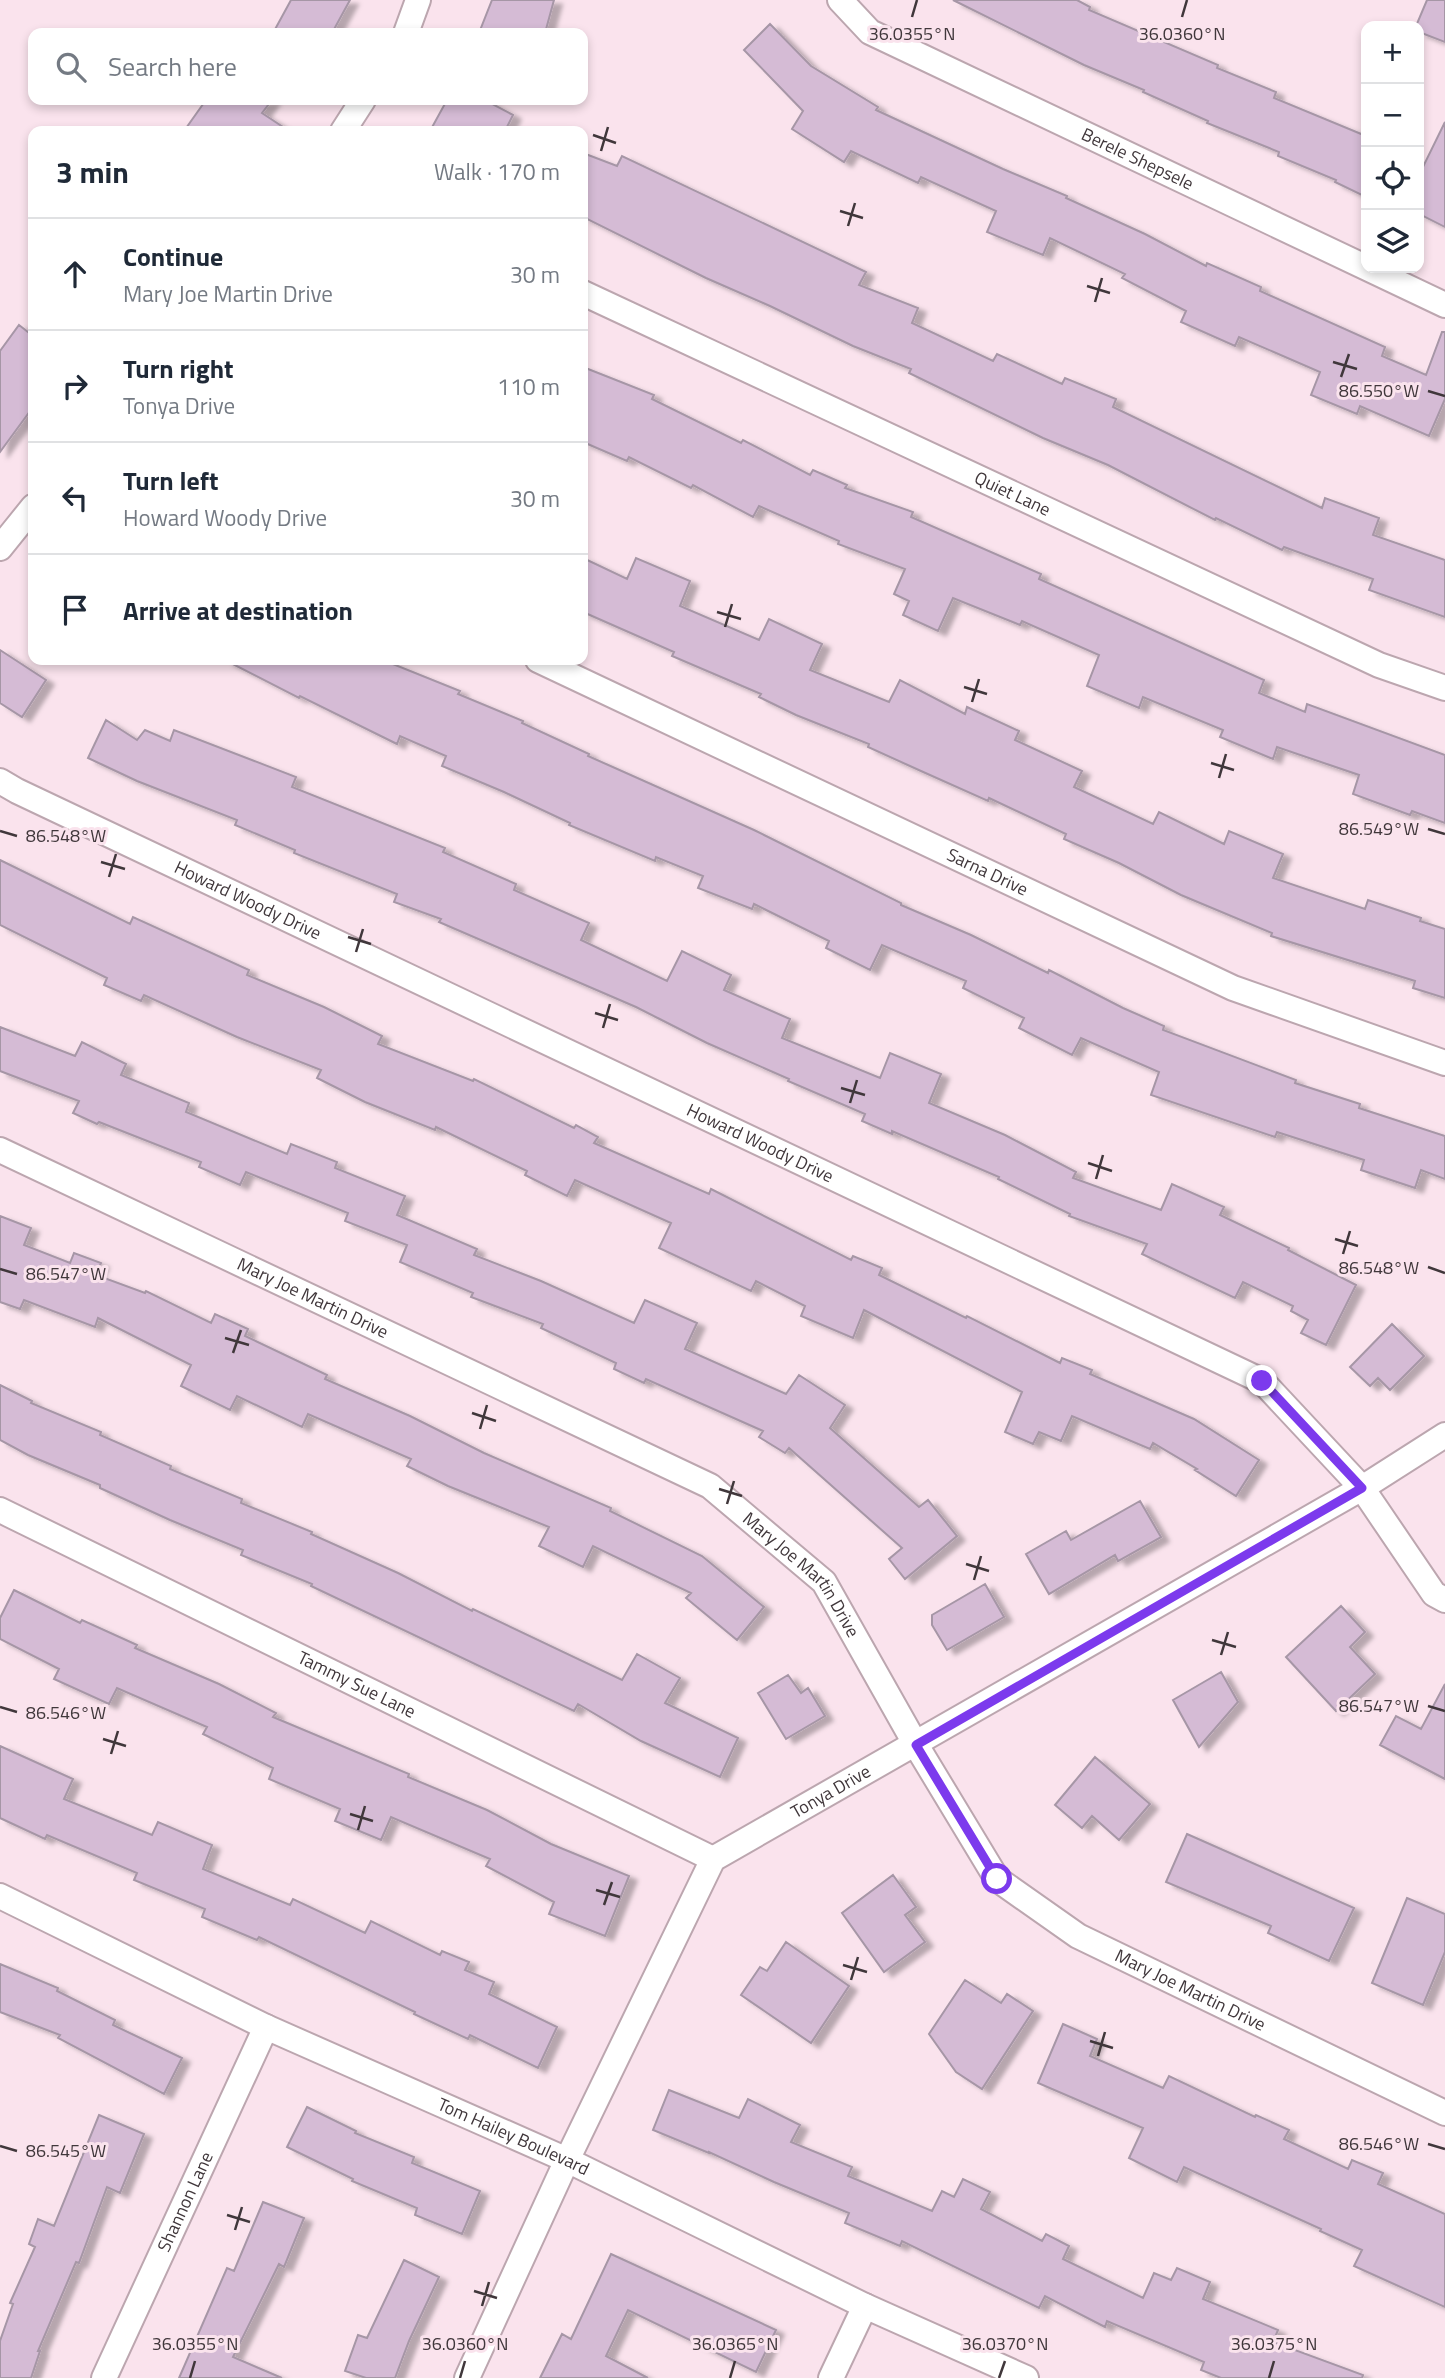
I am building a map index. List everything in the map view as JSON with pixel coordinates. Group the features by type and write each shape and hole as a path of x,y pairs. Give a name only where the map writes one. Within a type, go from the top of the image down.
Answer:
{"street":[{"path":"408,28 418,0"},
{"name":"Berele Shepsele","path":"841,0 870,32 1445,305"},
{"path":"346,126 360,105"},
{"name":"Quiet Lane","path":"588,295 1379,665 1445,688"},
{"path":"0,548 28,513"},
{"name":"Sarna Drive","path":"549,665 1233,988 1445,1063"},
{"name":"Howard Woody Drive","path":"0,781 1262,1381 1362,1488 1434,1594 1445,1600"},
{"name":"Mary Joe Martin Drive","path":"0,1150 710,1486 824,1583 916,1745 997,1879 1078,1936 1445,2113"},
{"name":"Tonya Drive","path":"713,1858 916,1745 1362,1488 1445,1435"},
{"name":"Tammy Sue Lane","path":"0,1510 713,1858"},
{"path":"467,2378 567,2160 713,1858"},
{"name":"Tom Hailey Boulevard","path":"0,1896 266,2026 567,2160 864,2306 1026,2378"},
{"name":"Shannon Lane","path":"104,2378 266,2026"},
{"path":"831,2378 864,2306"}],"building":[{"path":"291,0 350,0 335,28 276,28"},
{"path":"492,0 554,0 546,28 481,28"},
{"path":"953,0 1077,0 1090,7 1089,10 1276,92 1274,98 1361,134 1361,195 1335,182 1336,180 1278,156 1279,152 1207,123 1208,121 1143,92 1144,90 1084,65"},
{"path":"1427,0 1445,0 1445,42 1424,34 1424,21 1418,21"},
{"path":"770,24 811,66 878,107 876,110 1067,196 1066,198 1145,234 1206,266 1207,263 1261,287 1260,291 1385,347 1382,356 1426,375 1442,332 1445,332 1445,399 1429,436 1360,406 1357,414 1311,395 1320,372 1239,337 1235,346 1181,322 1186,311 1122,278 1125,274 1050,238 1043,255 987,232 996,211 921,177 918,183 851,151 844,162 792,129 803,111 744,50"},
{"path":"202,105 268,105 262,113 282,126 188,126"},
{"path":"444,105 494,105 513,115 508,126 433,126"},
{"path":"1445,122 1445,227 1424,216 1424,165"},
{"path":"588,155 617,166 622,156 866,272 859,285 918,308 912,323 993,361 997,354 1062,384 1065,378 1116,399 1113,407 1322,508 1325,498 1379,518 1373,535 1445,560 1445,617 1369,590 1373,579 1284,547 1282,550 1216,518 1215,520 1108,465 1043,438 909,373 911,369 853,346 588,219"},
{"path":"19,325 28,332 28,414 0,452 0,351"},
{"path":"588,369 654,395 652,399 741,443 743,440 810,475 813,470 847,485 845,488 913,512 911,517 1041,574 1039,579 1264,680 1259,693 1305,712 1307,704 1445,755 1445,823 1412,811 1410,815 1353,794 1359,775 1277,747 1273,759 1220,737 1223,730 1143,697 1139,708 1087,686 1099,655 1022,621 1020,625 953,598 938,631 903,615 909,601 894,594 905,569 838,544 839,541 759,506 753,517 693,485 691,488 629,457 627,461 588,444"},
{"path":"636,558 690,581 680,606 759,640 769,619 822,644 810,670 889,702 900,680 965,714 967,707 1019,731 1015,740 1082,771 1074,787 1153,824 1159,812 1224,844 1229,831 1283,854 1273,878 1365,909 1368,900 1445,929 1445,998 1413,988 1415,981 1271,936 1272,933 1181,895 1064,839 1066,834 989,798 988,801 868,747 869,744 796,715 759,697 761,694 672,656 674,652 588,614 588,560 627,579"},
{"path":"0,650 46,680 22,717 0,703"},
{"path":"235,665 395,665 460,691 458,694 523,721 522,723 589,754 588,756 754,830 901,905 971,935 1048,973 1049,970 1164,1026 1163,1030 1296,1080 1295,1083 1360,1104 1359,1108 1445,1136 1445,1179 1421,1170 1415,1188 1361,1170 1364,1160 1277,1132 1275,1137 1151,1095 1159,1072 1081,1038 1072,1055 1019,1028 1024,1018 963,988 966,981 882,945 870,970 826,948 829,941 754,904 752,909 698,888 703,876 656,857 655,861 569,825 570,823 504,792 442,766 446,756 400,736 397,744 300,696 299,698"},
{"path":"106,720 137,740 145,730 170,741 174,730 296,777 292,787 445,848 443,852 516,884 514,890 589,923 581,940 667,981 682,951 731,975 724,990 790,1019 782,1038 880,1078 890,1053 941,1074 929,1103 1005,1135 1076,1172 1073,1178 1161,1210 1172,1184 1224,1207 1220,1215 1289,1248 1288,1250 1356,1285 1326,1345 1301,1333 1308,1320 1291,1311 1293,1306 1243,1282 1235,1298 1142,1254 1147,1244 1069,1216 1070,1214 998,1179 999,1177 862,1121 865,1114 788,1081 789,1079 707,1043 636,1007 439,922 441,919 394,902 397,894 294,853 295,850 235,825 237,820 137,781 88,758"},
{"path":"0,860 130,924 133,917 249,970 247,975 324,1007 382,1036 378,1044 473,1081 474,1079 574,1128 576,1125 598,1137 594,1143 709,1194 711,1189 851,1260 853,1256 882,1268 879,1275 1060,1363 1062,1358 1092,1370 1090,1374 1194,1419 1259,1460 1236,1496 1153,1443 1150,1449 1072,1416 1061,1441 1039,1432 1033,1444 1005,1432 1022,1392 864,1310 853,1338 801,1316 805,1306 756,1281 751,1291 659,1248 671,1223 575,1180 567,1196 525,1175 527,1171 436,1127 435,1130 365,1102 317,1078 321,1070 237,1037 144,995 141,1001 104,985 107,978 0,925"},
{"path":"0,1027 75,1056 82,1042 126,1064 121,1075 189,1103 186,1112 287,1154 291,1144 337,1162 335,1168 405,1196 397,1215 477,1249 474,1255 541,1281 634,1323 645,1300 697,1323 685,1349 786,1394 799,1375 845,1405 830,1428 919,1507 928,1500 957,1536 905,1579 889,1559 902,1548 789,1448 785,1453 759,1437 763,1431 646,1379 644,1383 614,1369 616,1363 541,1328 543,1324 471,1297 473,1293 400,1262 407,1245 345,1221 348,1213 246,1172 240,1185 199,1167 201,1162 73,1113 79,1101 0,1071"},
{"path":"0,1216 31,1228 24,1245 70,1263 74,1253 101,1263 96,1275 145,1293 146,1291 211,1323 215,1314 248,1329 245,1336 327,1375 325,1379 611,1508 610,1511 702,1556 764,1607 737,1640 686,1598 691,1593 593,1546 583,1567 539,1546 549,1527 448,1486 407,1466 411,1459 308,1414 302,1427 237,1396 230,1410 181,1386 191,1365 98,1318 95,1327 24,1300 20,1309 0,1302"},
{"path":"1392,1324 1424,1356 1390,1390 1378,1378 1370,1386 1350,1367"},
{"path":"0,1385 32,1401 31,1403 101,1432 100,1435 171,1466 170,1469 242,1499 241,1503 312,1532 311,1534 398,1573 472,1611 473,1609 622,1680 637,1654 680,1678 665,1703 738,1738 720,1777 641,1741 578,1704 574,1711 311,1586 312,1584 241,1555 243,1550 170,1520 0,1440"},
{"path":"1140,1501 1161,1537 1118,1561 1115,1555 1049,1594 1026,1554 1066,1531 1071,1540"},
{"path":"985,1584 1004,1617 947,1650 932,1625 932,1615"},
{"path":"14,1590 80,1623 82,1620 137,1645 135,1648 219,1684 276,1713 273,1717 409,1774 408,1777 487,1810 551,1844 629,1876 605,1936 549,1914 554,1902 486,1866 490,1859 391,1817 381,1840 335,1821 340,1809 269,1779 273,1768 203,1734 207,1727 117,1688 109,1704 54,1679 59,1669 0,1639 0,1618"},
{"path":"1341,1606 1365,1632 1350,1647 1375,1674 1336,1711 1286,1657"},
{"path":"1221,1672 1238,1702 1199,1747 1173,1700"},
{"path":"788,1675 801,1693 808,1688 825,1716 786,1739 758,1693"},
{"path":"1445,1684 1445,1779 1380,1745 1396,1716 1421,1729"},
{"path":"0,1746 73,1779 64,1799 152,1835 158,1822 212,1845 203,1869 290,1905 293,1899 365,1933 371,1921 440,1955 442,1951 469,1962 465,1970 494,1982 489,1994 557,2027 538,2068 470,2035 468,2039 414,2014 415,2012 259,1937 257,1940 202,1917 205,1909 134,1880 137,1873 47,1835 45,1839 0,1818"},
{"path":"1095,1757 1150,1804 1119,1840 1092,1816 1082,1828 1055,1805"},
{"path":"1187,1834 1354,1908 1329,1961 1268,1933 1271,1926 1166,1882"},
{"path":"893,1875 916,1907 905,1915 925,1942 884,1972 842,1913"},
{"path":"1407,1898 1445,1914 1445,1952 1423,2005 1372,1983"},
{"path":"786,1942 849,1986 811,2043 741,1995 760,1967 767,1971"},
{"path":"0,1964 58,1988 57,1991 115,2020 113,2025 182,2058 164,2094 58,2038 60,2035 0,2012"},
{"path":"965,1980 1001,2003 1007,1994 1033,2011 982,2089 956,2072 929,2034"},
{"path":"1063,2024 1097,2039 1090,2056 1163,2088 1169,2076 1289,2130 1284,2139 1348,2169 1352,2160 1383,2173 1378,2184 1445,2214 1445,2307 1354,2266 1362,2250 1320,2231 1321,2229 1184,2167 1177,2182 1129,2158 1143,2128 1038,2083"},
{"path":"669,2090 739,2118 748,2099 800,2125 791,2142 852,2167 848,2176 932,2211 942,2191 954,2197 963,2179 990,2192 981,2209 1042,2241 1046,2234 1069,2246 1063,2259 1143,2298 1154,2273 1171,2280 1177,2268 1210,2282 1203,2299 1278,2330 1273,2342 1363,2375 1362,2378 1221,2378 1201,2370 1204,2362 1107,2321 1105,2327 1045,2296 1039,2308 902,2241 900,2246 845,2223 849,2213 653,2130"},
{"path":"307,2107 356,2131 355,2133 414,2157 412,2163 480,2191 462,2234 415,2215 417,2208 352,2181 353,2179 287,2147"},
{"path":"99,2115 144,2134 120,2193 107,2187 79,2263 76,2262 38,2351 31,2378 0,2378 0,2341 13,2304 10,2303 35,2247 29,2244 38,2219 54,2226"},
{"path":"263,2202 304,2218 284,2267 279,2264 233,2357 282,2378 179,2378 227,2268 234,2271"},
{"path":"611,2254 776,2330 756,2372 628,2310 606,2356 648,2378 540,2378 562,2334 571,2339"},
{"path":"404,2260 439,2277 395,2378 366,2378 345,2371 358,2335 367,2338"}],"route":[{"path":"997,1879 916,1745 1362,1488 1262,1381"}]}
